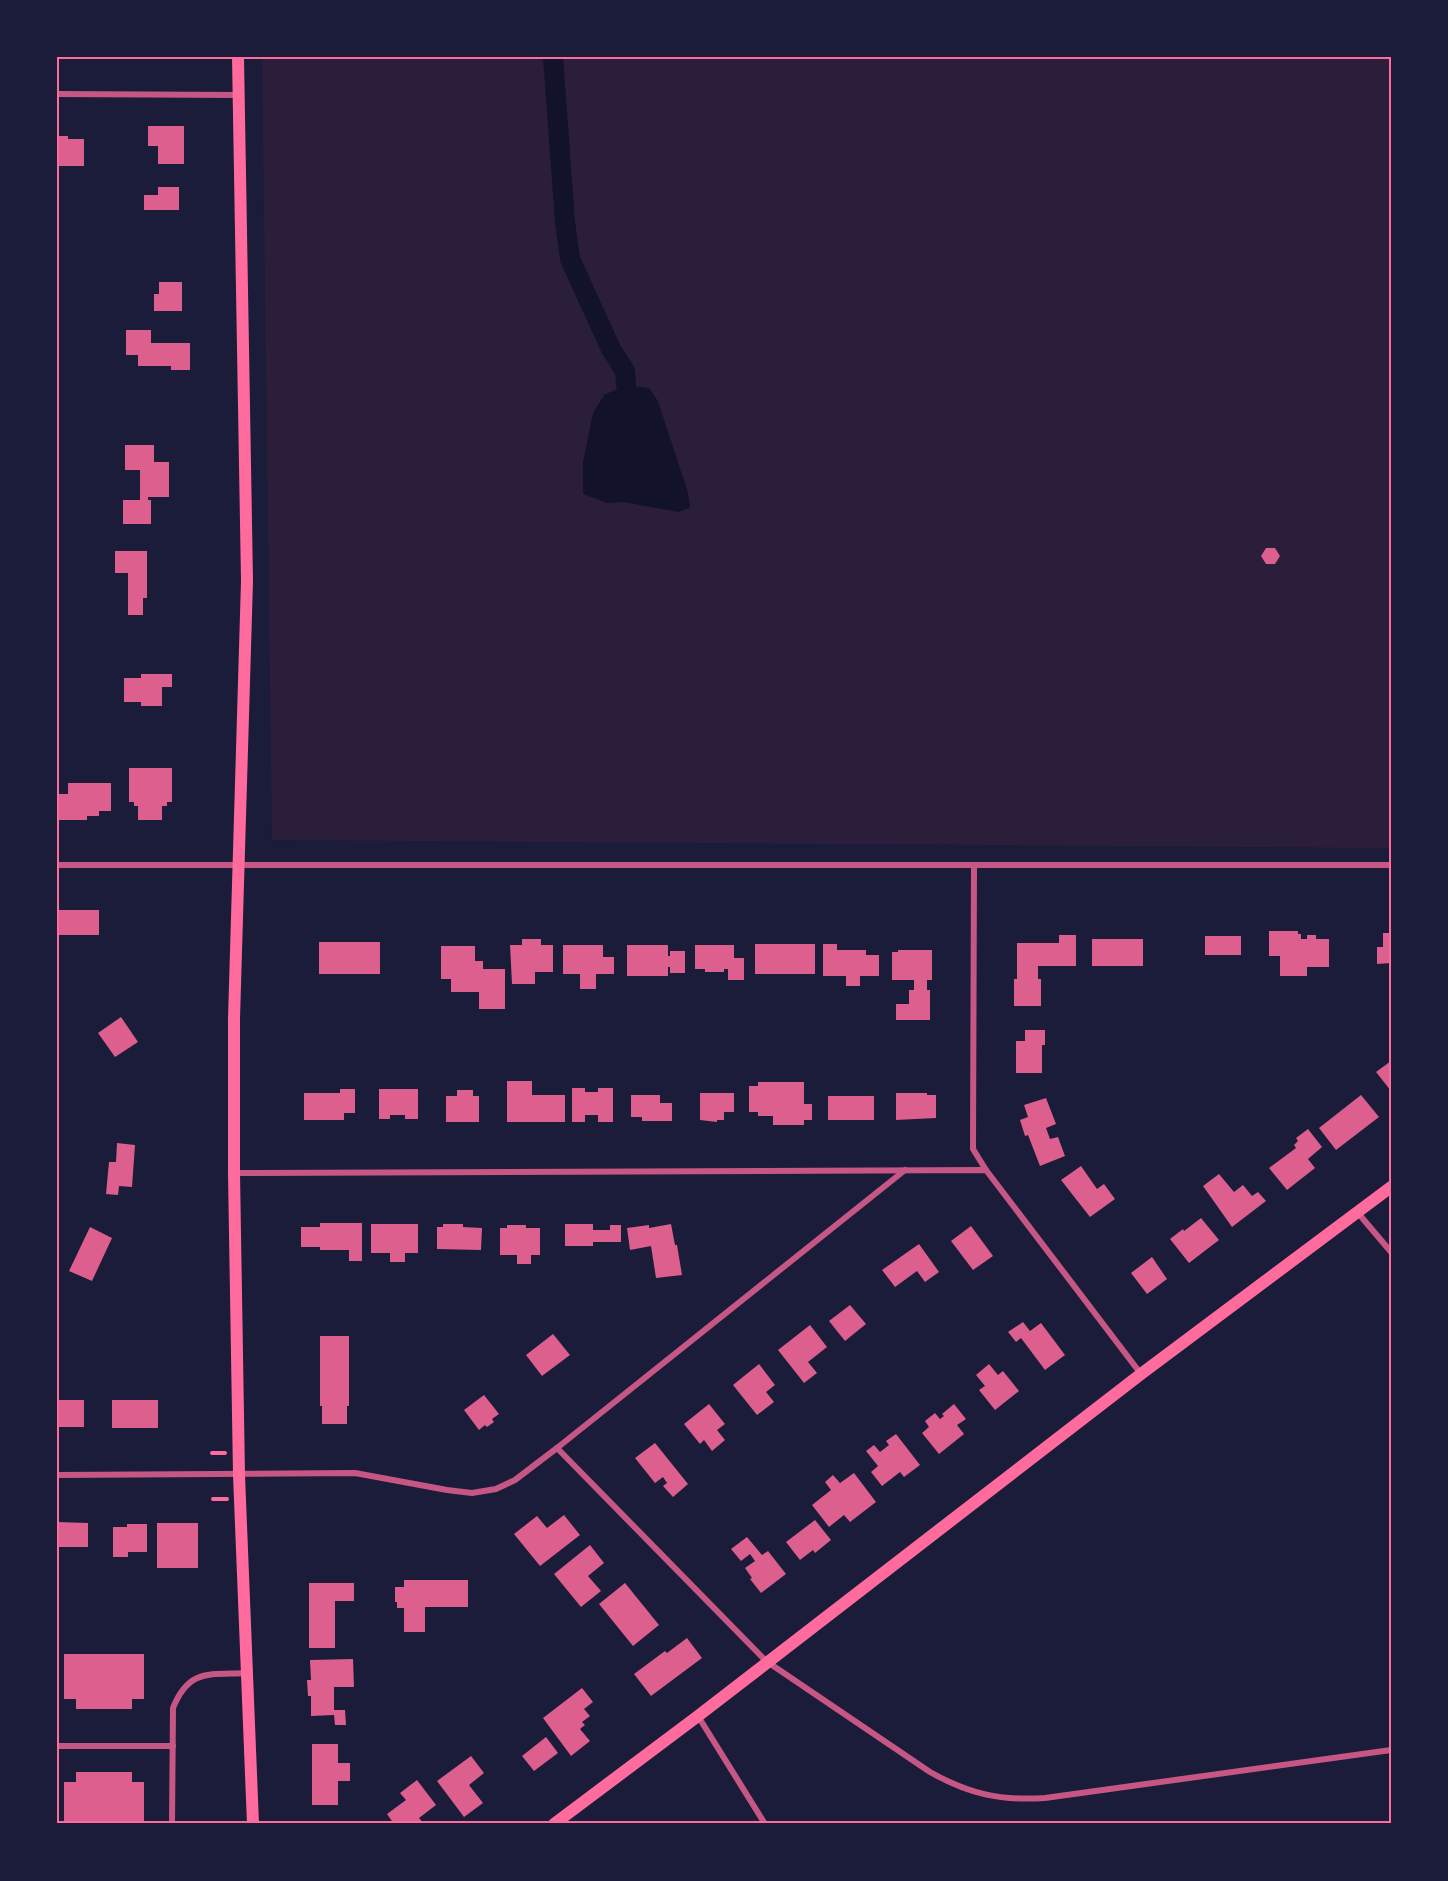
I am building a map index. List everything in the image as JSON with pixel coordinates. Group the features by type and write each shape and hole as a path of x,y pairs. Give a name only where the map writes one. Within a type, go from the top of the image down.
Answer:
{"main road":[{"path":"238,57 247,581 234,1019 234,1173 239,1475 253,1824"},
{"path":"554,1824 698,1716 766,1661 1141,1374 1391,1187"}],"street":[{"path":"57,94 239,95"},
{"path":"57,865 1391,865"},
{"path":"974,865 973,1149 986,1170 1141,1374"},
{"path":"57,1475 354,1473 447,1490 472,1492 496,1489 515,1480 557,1448 905,1169"},
{"path":"234,1173 986,1170"},
{"path":"1358,1213 1391,1252"},
{"path":"557,1448 766,1661 930,1772 962,1788 996,1798 1045,1798 1391,1750"},
{"path":"172,1824 173,1708 179,1693 186,1684 201,1675 247,1673"},
{"path":"698,1716 765,1824"},
{"path":"57,1746 173,1746"}],"shaded area":[{"path":"262,57 1391,57 1391,848 272,840"},
{"path":"626,385 649,388 658,401 688,493 690,508 678,512 624,502 607,503 583,494 583,462 593,413 604,395"}],"building":[{"path":"148,126 184,126 184,164 158,164 158,146 148,146"},
{"path":"57,136 84,139 84,166 57,166"},
{"path":"158,187 179,187 179,210 144,210 144,195 158,195"},
{"path":"159,282 182,282 182,311 154,311 154,294 159,294"},
{"path":"126,330 151,330 151,343 190,343 190,370 171,370 171,366 138,366 138,355 126,355"},
{"path":"125,445 154,445 154,462 169,462 169,497 148,497 148,500 151,500 151,524 123,524 123,500 140,500 140,470 125,470"},
{"path":"1266,548 1275,548 1280,556 1275,564 1266,564 1261,556"},
{"path":"115,551 147,551 147,598 143,598 143,615 128,615 128,573 115,573"},
{"path":"141,674 172,674 172,687 162,687 162,706 141,706 141,702 124,702 124,678 141,678"},
{"path":"129,768 172,768 172,802 167,802 167,806 162,806 162,820 138,820 138,806 134,806 134,802 129,802"},
{"path":"68,783 111,783 111,811 99,811 99,816 87,816 87,820 57,820 57,794 68,794"},
{"path":"58,910 99,910 99,935 58,935"},
{"path":"1269,931 1298,931 1301,939 1307,939 1307,935 1316,935 1316,939 1329,939 1329,967 1307,967 1307,976 1280,976 1280,956 1269,956"},
{"path":"1383,933 1391,933 1391,963 1377,964 1377,947 1383,947"},
{"path":"1059,935 1076,935 1076,966 1038,966 1038,979 1041,979 1041,1006 1014,1006 1017,943 1059,943"},
{"path":"1205,936 1241,936 1241,955 1205,955"},
{"path":"522,939 541,939 541,945 553,945 553,972 535,972 535,984 512,984 510,945 522,945"},
{"path":"1092,939 1143,939 1143,966 1092,966"},
{"path":"319,942 380,942 380,974 319,974"},
{"path":"755,944 815,944 815,974 755,974"},
{"path":"823,944 837,944 837,950 866,950 866,955 879,955 879,976 860,976 860,986 846,986 846,976 823,976"},
{"path":"563,945 603,945 603,957 614,957 614,974 596,974 596,989 580,989 580,974 563,974"},
{"path":"627,945 668,945 668,956 670,956 670,951 685,951 685,973 670,973 670,967 668,967 668,976 627,976"},
{"path":"695,945 734,945 734,958 744,958 744,980 728,980 728,969 724,969 724,972 705,972 705,969 695,969"},
{"path":"441,946 475,946 475,961 483,961 483,969 505,969 505,1009 479,1009 479,992 451,992 451,979 441,979"},
{"path":"898,950 932,950 932,980 927,980 927,990 930,990 930,1020 896,1020 896,1004 909,1004 909,990 914,990 914,980 892,980 892,952 898,952"},
{"path":"121,1017 138,1042 115,1057 98,1033"},
{"path":"1025,1030 1045,1030 1045,1045 1042,1045 1042,1073 1016,1073 1016,1041 1025,1041"},
{"path":"1391,1061 1391,1091 1376,1072"},
{"path":"507,1081 532,1081 532,1095 565,1095 565,1122 507,1122"},
{"path":"758,1082 804,1082 804,1104 812,1104 812,1120 804,1120 804,1125 773,1125 773,1116 758,1116 758,1112 749,1112 749,1086 758,1086"},
{"path":"572,1088 585,1088 585,1092 598,1092 598,1088 613,1088 613,1122 598,1122 598,1115 585,1115 585,1122 572,1122"},
{"path":"340,1089 355,1089 355,1113 344,1113 344,1120 304,1120 304,1093 340,1093"},
{"path":"379,1089 418,1089 418,1119 405,1119 405,1115 390,1115 390,1119 379,1119"},
{"path":"457,1090 473,1090 473,1096 479,1096 479,1122 446,1122 446,1096 457,1096"},
{"path":"700,1093 734,1093 734,1112 724,1112 724,1120 717,1120 717,1122 700,1120"},
{"path":"896,1093 936,1095 936,1118 896,1120"},
{"path":"631,1095 660,1095 660,1103 672,1103 672,1121 642,1121 642,1117 631,1117"},
{"path":"1361,1095 1379,1117 1336,1150 1319,1128"},
{"path":"828,1096 874,1096 874,1120 828,1120"},
{"path":"1046,1098 1056,1124 1046,1128 1050,1139 1058,1137 1065,1156 1040,1166 1020,1120 1028,1117 1024,1105"},
{"path":"1308,1129 1322,1147 1308,1159 1315,1168 1287,1190 1269,1168 1296,1148 1294,1145 1298,1141 1296,1138"},
{"path":"117,1143 135,1145 132,1187 119,1186 118,1195 106,1194 109,1162 116,1162"},
{"path":"1081,1166 1097,1189 1104,1184 1115,1199 1090,1217 1061,1180"},
{"path":"1219,1174 1234,1192 1243,1185 1252,1196 1258,1192 1266,1201 1232,1227 1203,1186"},
{"path":"1201,1218 1219,1240 1189,1263 1170,1239"},
{"path":"320,1223 362,1223 362,1261 349,1261 349,1250 320,1250 320,1247 301,1247 301,1227 320,1227"},
{"path":"371,1224 418,1224 418,1253 405,1253 405,1262 390,1262 390,1253 371,1253"},
{"path":"443,1224 463,1224 463,1227 482,1228 481,1250 437,1249 437,1227 443,1227"},
{"path":"565,1224 593,1224 593,1230 610,1230 610,1225 621,1225 621,1242 593,1242 593,1246 565,1246"},
{"path":"671,1224 682,1275 656,1278 651,1246 630,1250 627,1228 649,1225 649,1228"},
{"path":"507,1225 540,1228 540,1255 531,1255 531,1264 517,1264 517,1255 500,1255 500,1228 507,1228"},
{"path":"971,1226 993,1256 973,1270 951,1241"},
{"path":"90,1227 112,1238 92,1281 69,1271"},
{"path":"919,1244 939,1272 925,1282 917,1271 895,1287 882,1270"},
{"path":"1152,1257 1167,1279 1147,1294 1131,1273"},
{"path":"850,1305 866,1324 845,1341 829,1321"},
{"path":"1023,1322 1030,1331 1041,1323 1065,1355 1045,1370 1021,1338 1016,1342 1008,1332"},
{"path":"810,1325 827,1347 808,1362 817,1373 804,1383 778,1350"},
{"path":"553,1334 570,1355 542,1376 526,1355"},
{"path":"320,1336 349,1336 347,1424 322,1424"},
{"path":"759,1364 775,1385 766,1392 774,1402 757,1415 733,1385"},
{"path":"989,1364 998,1375 1003,1371 1019,1391 995,1410 979,1390 985,1386 976,1375"},
{"path":"484,1395 499,1414 492,1419 494,1422 479,1430 464,1410"},
{"path":"57,1400 84,1400 84,1427 57,1427"},
{"path":"112,1400 158,1400 158,1428 112,1428"},
{"path":"709,1404 725,1424 717,1430 725,1440 712,1451 704,1440 700,1444 684,1424"},
{"path":"954,1404 966,1419 957,1425 964,1434 939,1454 922,1433 929,1427 925,1421 935,1413 940,1419 944,1416 942,1414"},
{"path":"896,1434 920,1465 904,1477 900,1472 882,1486 871,1472 878,1466 866,1451 874,1445 880,1452 889,1445 886,1441"},
{"path":"655,1443 688,1484 673,1497 663,1486 667,1483 663,1477 655,1483 635,1458"},
{"path":"854,1473 876,1502 850,1522 844,1515 829,1527 812,1505 831,1490 825,1482 833,1475 840,1483"},
{"path":"564,1515 580,1535 540,1566 514,1534 537,1516 547,1528"},
{"path":"815,1520 831,1540 815,1553 813,1550 800,1560 786,1542"},
{"path":"57,1522 88,1523 88,1547 57,1547"},
{"path":"157,1523 198,1523 198,1568 157,1568"},
{"path":"127,1524 147,1524 147,1552 128,1552 128,1557 113,1557 113,1527 127,1527"},
{"path":"747,1537 762,1555 768,1551 786,1574 761,1593 745,1568 755,1561 750,1554 741,1561 731,1549"},
{"path":"590,1545 604,1563 588,1576 601,1591 581,1607 554,1574"},
{"path":"404,1580 468,1580 468,1607 425,1607 425,1632 404,1632 404,1608 397,1608 395,1587 404,1587"},
{"path":"309,1583 354,1583 354,1601 335,1601 335,1648 309,1648"},
{"path":"625,1583 659,1625 633,1646 599,1604"},
{"path":"687,1638 702,1658 651,1696 634,1674"},
{"path":"64,1654 144,1654 144,1699 132,1699 132,1709 76,1709 76,1699 64,1699"},
{"path":"353,1659 354,1687 334,1687 334,1710 345,1710 346,1725 335,1725 334,1715 311,1716 311,1696 308,1696 307,1680 311,1680 310,1660"},
{"path":"582,1688 593,1702 584,1709 590,1716 582,1722 585,1725 580,1729 590,1741 571,1756 543,1718"},
{"path":"546,1737 558,1753 534,1771 522,1756"},
{"path":"312,1744 338,1744 338,1763 350,1763 350,1781 338,1781 338,1805 312,1805"},
{"path":"471,1756 484,1773 469,1785 483,1803 464,1817 437,1781"},
{"path":"76,1772 132,1772 132,1782 144,1782 144,1824 64,1824 64,1782 76,1782"},
{"path":"417,1780 436,1805 419,1818 424,1824 394,1824 387,1814 406,1800 400,1793"}],"waterway":[{"path":"553,57 565,222 570,259 611,349 625,371 626,385"}]}
